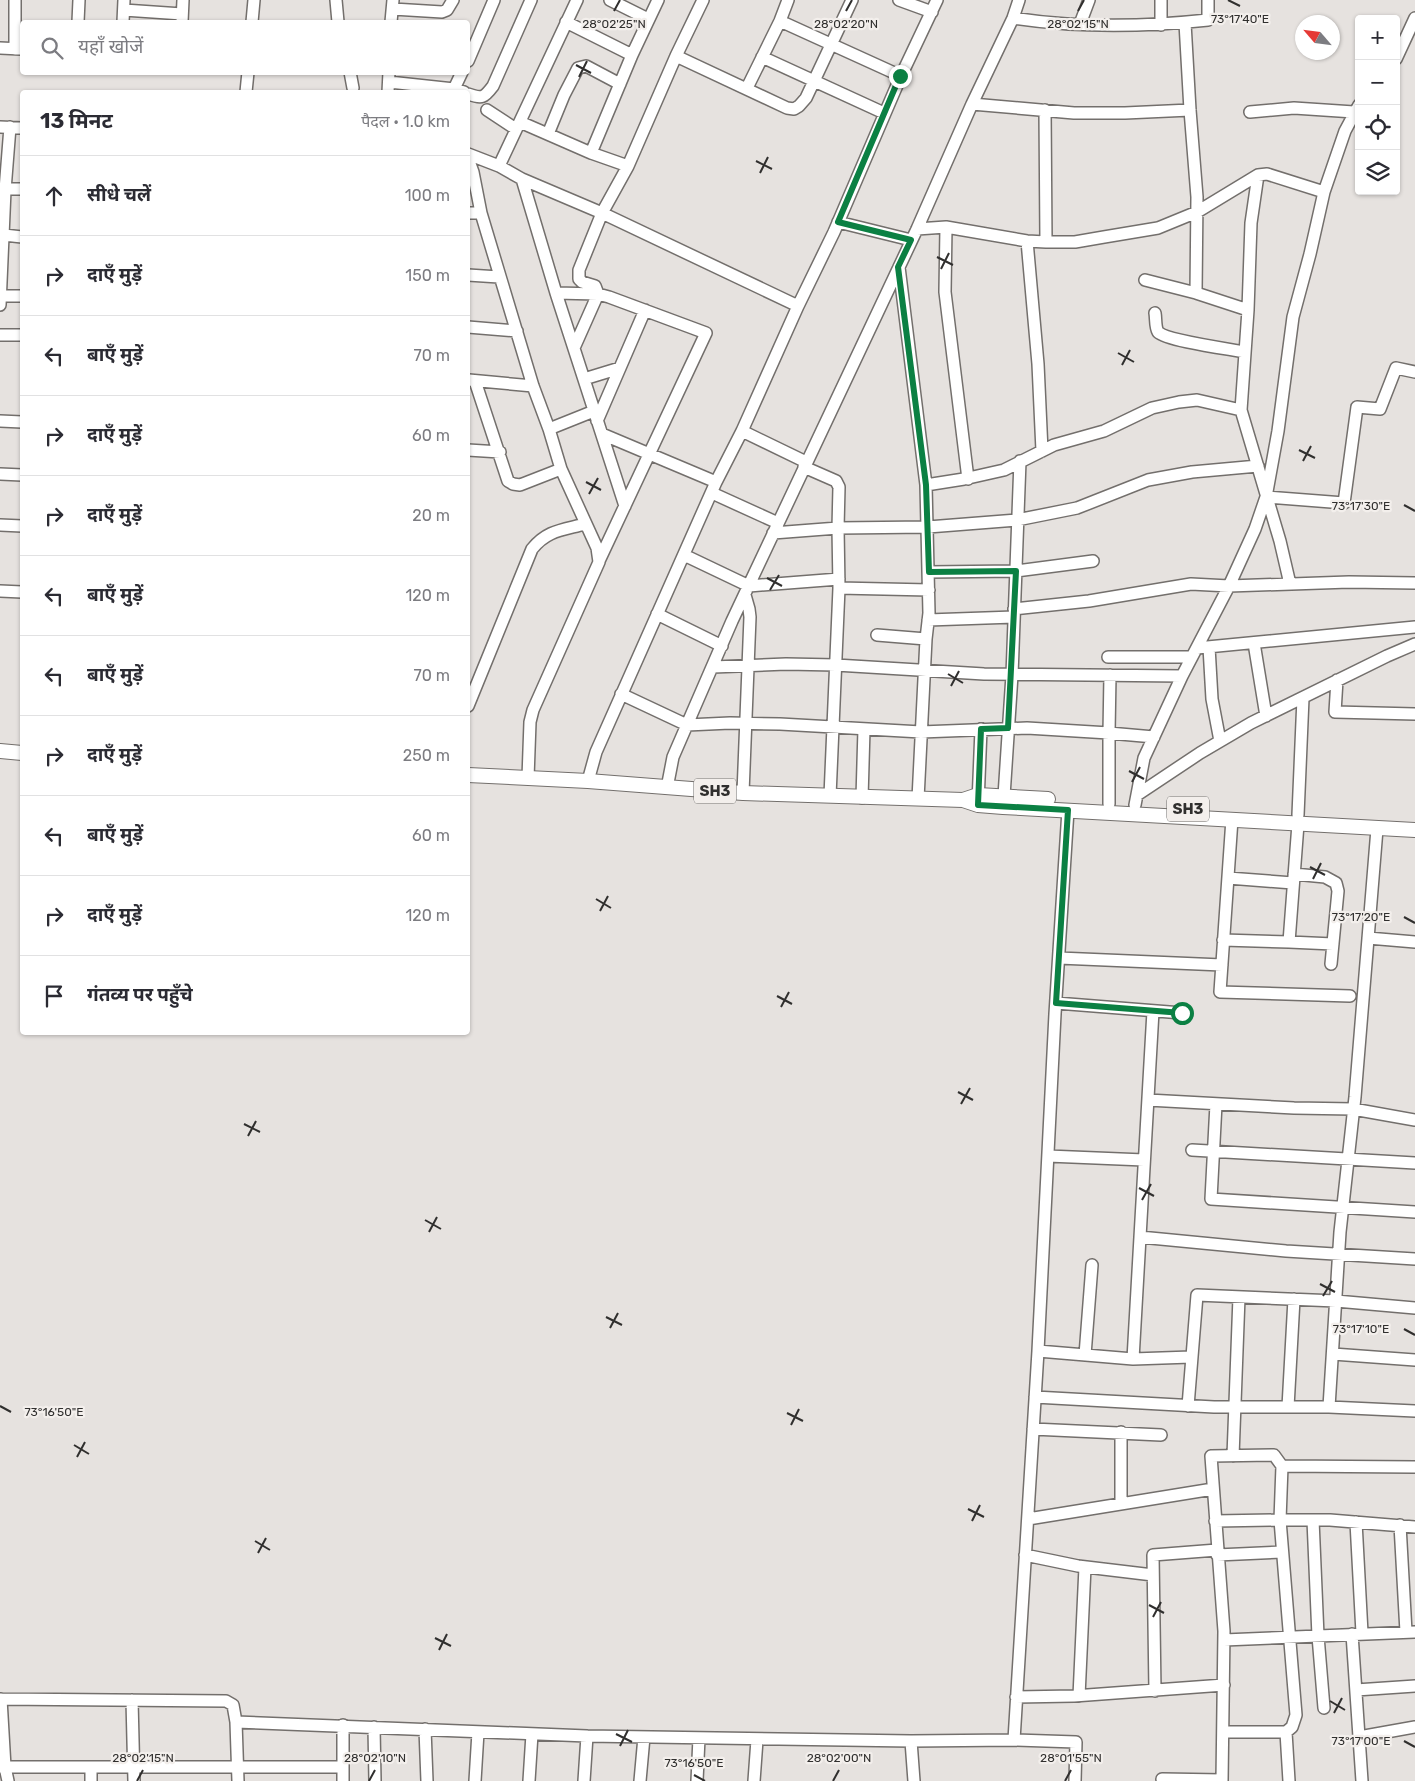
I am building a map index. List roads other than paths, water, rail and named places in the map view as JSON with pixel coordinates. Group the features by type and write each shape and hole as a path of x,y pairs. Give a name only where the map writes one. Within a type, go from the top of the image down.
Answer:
{"main road":[{"path":"0,751 20,753"},
{"name":"SH3","path":"470,775 588,781 743,793 978,800 1068,810 1232,819 1415,821"},
{"name":"SH3","path":"978,800 1004,796 1109,804 1136,800 1298,820 1415,830"}],"street":[{"path":"0,48 19,49 15,0"},
{"path":"78,20 79,0"},
{"path":"123,20 124,5 182,18 183,0"},
{"path":"252,20 254,0"},
{"path":"336,0 338,20"},
{"path":"391,20 393,4 430,5 442,12 447,10 453,0"},
{"path":"470,49 494,0"},
{"path":"470,94 482,98 493,86 531,0"},
{"path":"499,166 577,0"},
{"path":"610,0 648,19"},
{"path":"591,153 632,55 658,0"},
{"path":"574,348 598,294 596,286 582,282 578,275 602,213 628,166 676,56 703,0"},
{"path":"747,88 780,21 788,0"},
{"path":"676,56 788,108 794,109 806,98 815,82 852,0"},
{"path":"899,0 932,12"},
{"path":"588,781 596,752 621,694 714,487 742,431 838,222 900,76 937,0"},
{"path":"667,788 674,757 747,590 917,229 972,104 1013,18 1019,0"},
{"path":"1080,24 1089,0"},
{"path":"1161,0 1161,25"},
{"path":"1013,18 1080,24 1161,25 1185,23 1208,20 1208,0"},
{"path":"1400,50 1415,18"},
{"path":"780,21 900,76"},
{"path":"566,22 632,55"},
{"path":"1185,23 1197,212 1196,293"},
{"path":"762,57 884,113"},
{"path":"548,134 564,95 578,68 586,66 620,84"},
{"path":"246,90 248,75"},
{"path":"351,75 353,88"},
{"path":"462,75 462,90"},
{"path":"389,82 447,90"},
{"path":"972,104 1074,113 1190,110"},
{"path":"1250,112 1287,108 1355,109"},
{"path":"487,110 518,126 548,134 591,153 628,166"},
{"path":"1045,110 1046,242"},
{"path":"1136,800 1144,758 1182,676 1229,586 1255,529 1266,498 1278,431 1293,317 1324,192 1345,131 1355,111"},
{"path":"0,305 4,235 2,189 5,127 20,128"},
{"path":"470,157 499,166 522,179 602,213 798,306"},
{"path":"470,162 481,213 499,277 533,386 561,469 597,548 599,562"},
{"path":"917,229 946,227 1027,241 1075,242 1158,228 1197,212 1258,175 1266,174 1324,192"},
{"path":"1258,175 1251,223 1246,352 1241,410 1280,541 1290,584"},
{"path":"522,179 556,293 625,506"},
{"path":"2,189 20,189"},
{"path":"470,212 481,213"},
{"path":"838,222 911,240"},
{"path":"946,227 945,292 968,479"},
{"path":"4,235 20,237"},
{"path":"1027,241 1038,364 1042,451"},
{"path":"898,267 926,485 928,527 928,620 918,799"},
{"path":"470,275 499,277"},
{"path":"1146,280 1196,293 1248,310"},
{"path":"528,778 530,722 533,710 649,452 706,333 598,294 556,293"},
{"path":"0,296 20,296"},
{"path":"549,429 596,416 620,368 645,310"},
{"path":"1155,313 1156,327 1158,332 1162,334 1183,341 1246,352"},
{"path":"470,327 517,332"},
{"path":"0,335 20,335"},
{"path":"584,379 620,368"},
{"path":"1266,498 1344,503 1357,407 1380,410 1396,368 1415,372"},
{"path":"533,386 471,381 500,452 504,474 508,481 520,485 561,469"},
{"path":"926,485 968,479 1004,470 1054,445 1104,431 1152,408 1197,400 1241,410"},
{"path":"0,420 20,422"},
{"path":"742,431 838,483 839,584 830,796"},
{"path":"602,434 649,452 714,487 776,528 928,527 1017,520 1059,513 1076,508 1148,480 1192,472 1258,466"},
{"path":"470,450 500,452"},
{"path":"1004,796 1012,675 1020,461"},
{"path":"0,474 20,475"},
{"path":"470,701 532,549 538,540 548,534 585,524"},
{"path":"0,525 20,526"},
{"path":"684,555 747,590 839,584 929,590"},
{"path":"929,572 1016,571 1093,561"},
{"path":"928,620 1014,613 1191,584 1229,586 1349,582 1415,583"},
{"path":"743,793 749,666 747,590"},
{"path":"0,591 20,592"},
{"path":"657,614 722,646"},
{"path":"1108,657 1194,652 1209,647 1415,627"},
{"path":"877,635 926,639"},
{"path":"1254,643 1266,716"},
{"path":"1136,800 1220,742 1266,716 1415,644"},
{"path":"1209,647 1212,699 1220,742"},
{"path":"713,667 786,664 1012,675 1182,676"},
{"path":"1109,804 1110,675"},
{"path":"1338,680 1336,712 1415,714"},
{"path":"621,694 687,725 745,723 921,732 1027,728 1154,738"},
{"path":"1289,942 1298,820 1303,698"},
{"path":"862,798 864,729"},
{"path":"978,800 981,729"},
{"path":"1014,1740 1068,810"},
{"path":"1232,819 1220,992 1350,996"},
{"path":"1329,1407 1339,1254 1377,828"},
{"path":"1228,878 1324,877 1336,883 1338,891 1331,964"},
{"path":"1368,938 1415,942"},
{"path":"1223,940 1333,944"},
{"path":"1059,958 1222,965"},
{"path":"1056,1003 1182,1013"},
{"path":"1133,1359 1153,1011"},
{"path":"1148,1100 1294,1108 1353,1109 1415,1120"},
{"path":"1216,1104 1211,1199 1415,1212"},
{"path":"1192,1150 1415,1163"},
{"path":"1048,1156 1144,1160"},
{"path":"1140,1238 1286,1251 1415,1259"},
{"path":"1085,1355 1092,1265"},
{"path":"1188,1406 1196,1295 1294,1299 1415,1308"},
{"path":"1233,1456 1240,1297"},
{"path":"1288,1407 1294,1299"},
{"path":"1038,1351 1133,1359 1191,1357"},
{"path":"1333,1354 1415,1360"},
{"path":"1035,1397 1188,1406 1329,1407 1415,1411"},
{"path":"1033,1429 1161,1435"},
{"path":"1121,1432 1121,1503"},
{"path":"1162,1779 1222,1781 1224,1640 1211,1456 1274,1455 1282,1466 1280,1520 1296,1715 1292,1728 1286,1732 1223,1732"},
{"path":"1282,1466 1415,1467"},
{"path":"1028,1519 1213,1489"},
{"path":"1215,1521 1313,1520 1400,1524 1415,1527"},
{"path":"1313,1520 1318,1636 1324,1708"},
{"path":"1356,1522 1356,1690 1362,1781"},
{"path":"1224,1640 1411,1632 1400,1524"},
{"path":"1155,1691 1153,1554 1282,1552"},
{"path":"1026,1555 1085,1567 1153,1575"},
{"path":"1079,1696 1085,1567"},
{"path":"1016,1697 1079,1696 1224,1685"},
{"path":"1356,1690 1415,1686"},
{"path":"8,1781 3,1767 1,1699 226,1701 234,1705 238,1781"},
{"path":"132,1700 134,1781"},
{"path":"236,1722 587,1736 757,1740 1014,1740 1076,1742 1075,1781"},
{"path":"343,1725 343,1781"},
{"path":"374,1727 375,1781"},
{"path":"1359,1736 1415,1727"},
{"path":"425,1729 427,1781"},
{"path":"475,1781 478,1732"},
{"path":"1286,1732 1289,1781"},
{"path":"530,1781 532,1734"},
{"path":"584,1781 587,1736"},
{"path":"640,1781 644,1737"},
{"path":"697,1781 699,1738"},
{"path":"754,1781 757,1740"},
{"path":"911,1741 914,1781"},
{"path":"3,1767 343,1767"},
{"path":"91,1767 91,1781"}]}
